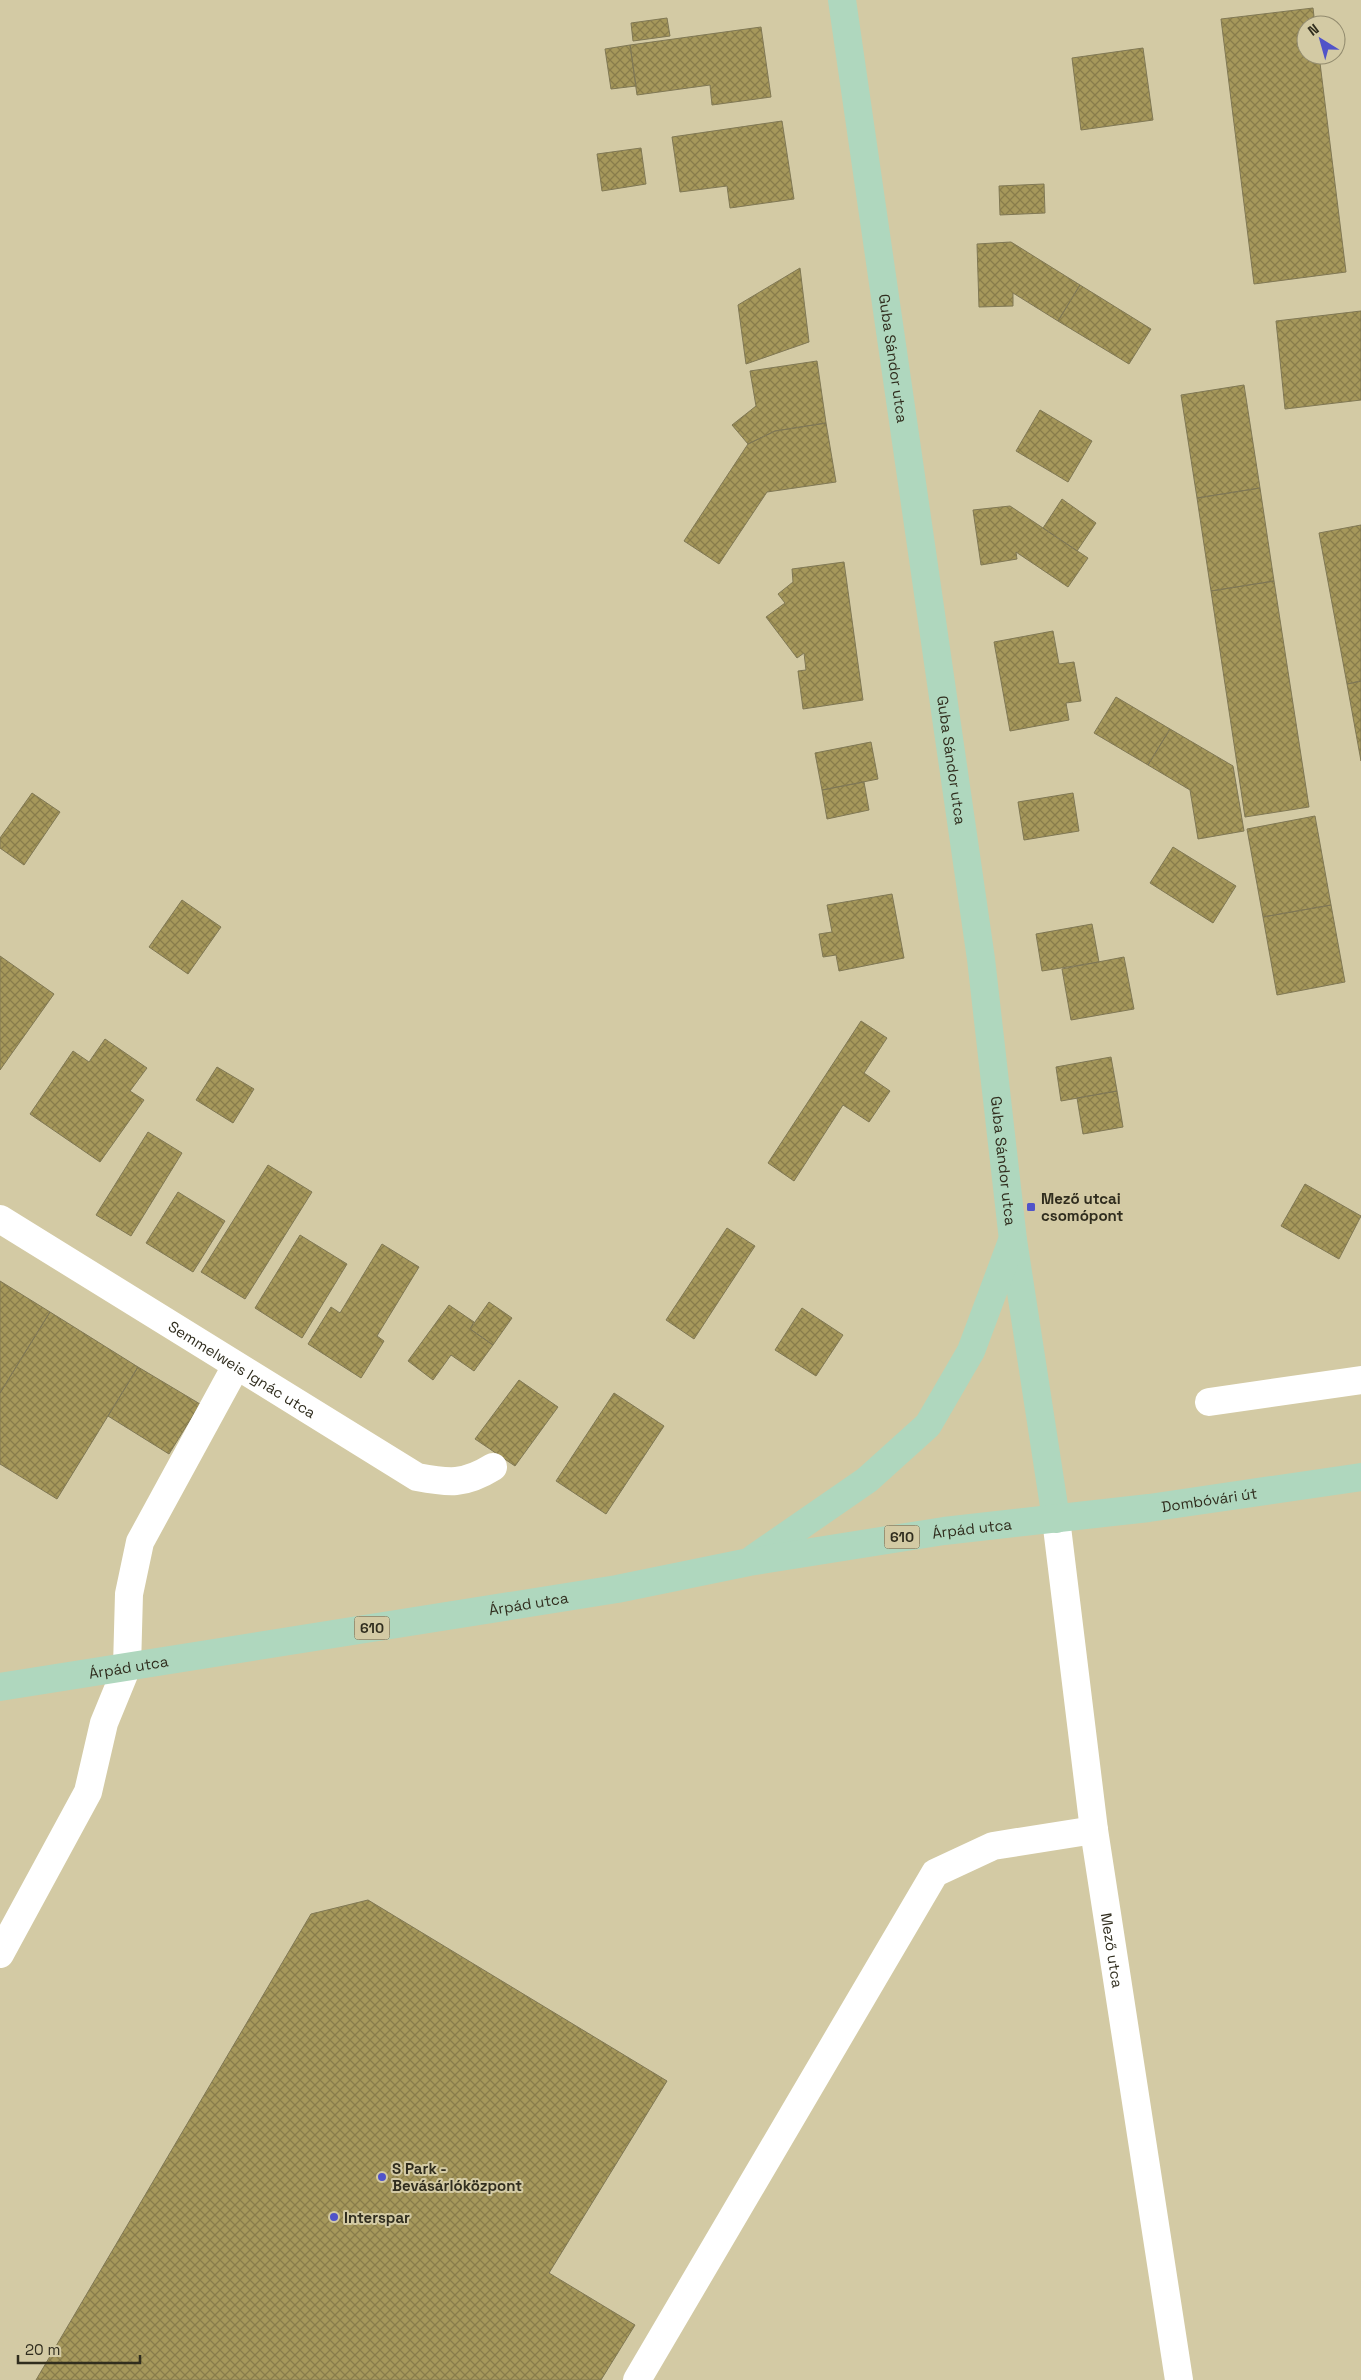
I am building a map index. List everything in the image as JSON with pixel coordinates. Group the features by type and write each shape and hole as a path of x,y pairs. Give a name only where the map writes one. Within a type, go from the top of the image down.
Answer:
{"main road":[{"name":"Guba Sándor utca","path":"842,0 981,959 1013,1240 1056,1519"},
{"path":"749,1562 867,1480 928,1424 972,1350 1013,1240"},
{"name":"Dombóvári út","path":"1056,1519 1149,1508 1361,1477"},
{"name":"Árpád utca","path":"0,1687 616,1589 749,1562 944,1530 1056,1519"}],"street":[{"name":"Semmelweis Ignác utca","path":"0,1219 417,1477 445,1482 474,1479 493,1467"},
{"path":"0,1954 88,1792 104,1722 128,1667 129,1594 140,1542 236,1366"},
{"path":"1209,1402 1361,1380"},
{"name":"Mező utca","path":"1056,1519 1094,1830 1179,2380"},
{"path":"637,2380 934,1873 993,1846 1094,1830"}],"building":[{"path":"1313,8 1314,15 1296,15 1296,65 1320,65 1346,272 1254,284 1221,19"},
{"path":"667,18 670,36 633,41 631,23"},
{"path":"761,27 771,97 712,105 710,85 637,95 630,45"},
{"path":"630,45 636,86 611,89 605,49"},
{"path":"1143,48 1153,120 1081,130 1072,58"},
{"path":"782,121 794,199 730,208 727,186 680,192 672,137"},
{"path":"641,148 646,184 602,191 597,154"},
{"path":"1044,184 1045,213 1000,215 999,186"},
{"path":"1011,242 1080,285 1058,321 1013,293 1013,306 979,307 977,244"},
{"path":"800,268 809,342 746,364 738,305"},
{"path":"1080,285 1151,329 1129,364 1058,321"},
{"path":"1361,311 1361,400 1285,409 1276,321"},
{"path":"817,361 826,423 775,431 748,444 732,425 756,406 750,371"},
{"path":"1244,385 1260,488 1197,498 1181,395"},
{"path":"1040,410 1092,441 1068,482 1016,451"},
{"path":"826,423 836,482 767,492 719,564 684,541 748,444 775,431"},
{"path":"1260,488 1274,581 1211,591 1197,498"},
{"path":"1062,499 1096,523 1077,551 1043,528"},
{"path":"1010,506 1088,558 1068,587 1016,552 1017,559 981,565 973,510"},
{"path":"1361,525 1361,681 1347,684 1319,533"},
{"path":"844,562 863,700 803,709 798,671 806,670 804,653 797,658 766,617 785,603 778,594 793,582 792,569"},
{"path":"1274,581 1309,807 1245,817 1211,591"},
{"path":"1053,631 1059,664 1074,662 1081,701 1066,703 1069,720 1010,731 994,642"},
{"path":"1361,681 1361,761 1347,684"},
{"path":"1116,697 1170,729 1148,765 1094,733"},
{"path":"1170,729 1233,766 1244,831 1198,839 1190,790 1148,765"},
{"path":"871,742 878,779 822,790 815,753"},
{"path":"864,782 869,810 827,819 822,790"},
{"path":"32,793 60,812 24,865 0,848 0,838"},
{"path":"1073,793 1079,831 1024,840 1018,802"},
{"path":"1315,816 1331,905 1263,917 1247,829"},
{"path":"1173,847 1236,886 1213,923 1150,883"},
{"path":"892,894 904,958 839,971 836,955 823,957 819,934 832,932 827,905"},
{"path":"182,900 221,927 188,974 149,947"},
{"path":"1331,905 1345,982 1277,995 1263,917"},
{"path":"1092,924 1099,962 1042,971 1036,934"},
{"path":"0,956 54,994 0,1070"},
{"path":"1124,957 1134,1009 1071,1020 1062,969"},
{"path":"861,1021 887,1038 864,1073 890,1091 869,1122 843,1105 794,1181 768,1163"},
{"path":"105,1039 147,1068 130,1091 144,1100 100,1162 30,1114 73,1051 89,1062"},
{"path":"1111,1057 1117,1091 1061,1101 1056,1067"},
{"path":"217,1067 254,1089 233,1123 196,1100"},
{"path":"1117,1091 1123,1127 1083,1134 1077,1098"},
{"path":"148,1132 182,1153 131,1236 96,1215"},
{"path":"268,1165 312,1192 245,1299 201,1272"},
{"path":"1305,1184 1361,1216 1339,1259 1281,1226"},
{"path":"178,1192 225,1221 193,1272 146,1243"},
{"path":"727,1228 755,1246 694,1339 666,1320"},
{"path":"300,1235 347,1264 302,1338 255,1308"},
{"path":"382,1244 419,1267 377,1336 384,1341 361,1378 308,1344 331,1307 340,1313"},
{"path":"0,1281 50,1312 0,1393"},
{"path":"489,1302 512,1318 493,1345 470,1329"},
{"path":"449,1305 474,1322 470,1329 493,1345 474,1371 451,1355 433,1380 408,1361"},
{"path":"802,1308 843,1335 816,1376 775,1350"},
{"path":"50,1312 138,1367 57,1499 0,1464 0,1393"},
{"path":"138,1367 200,1404 169,1454 108,1416"},
{"path":"519,1380 558,1407 515,1466 475,1439"},
{"path":"614,1393 664,1426 606,1514 556,1481"},
{"name":"S Park - Bevásárlóközpont","path":"368,1900 667,2081 549,2273 635,2325 601,2380 36,2380 311,1914"}],"place":[{"name":"Mező utcai csomópont","path":"1031,1207"},
{"name":"S Park - Bevásárlóközpont","path":"382,2177"},
{"name":"Interspar","path":"334,2217"}]}
